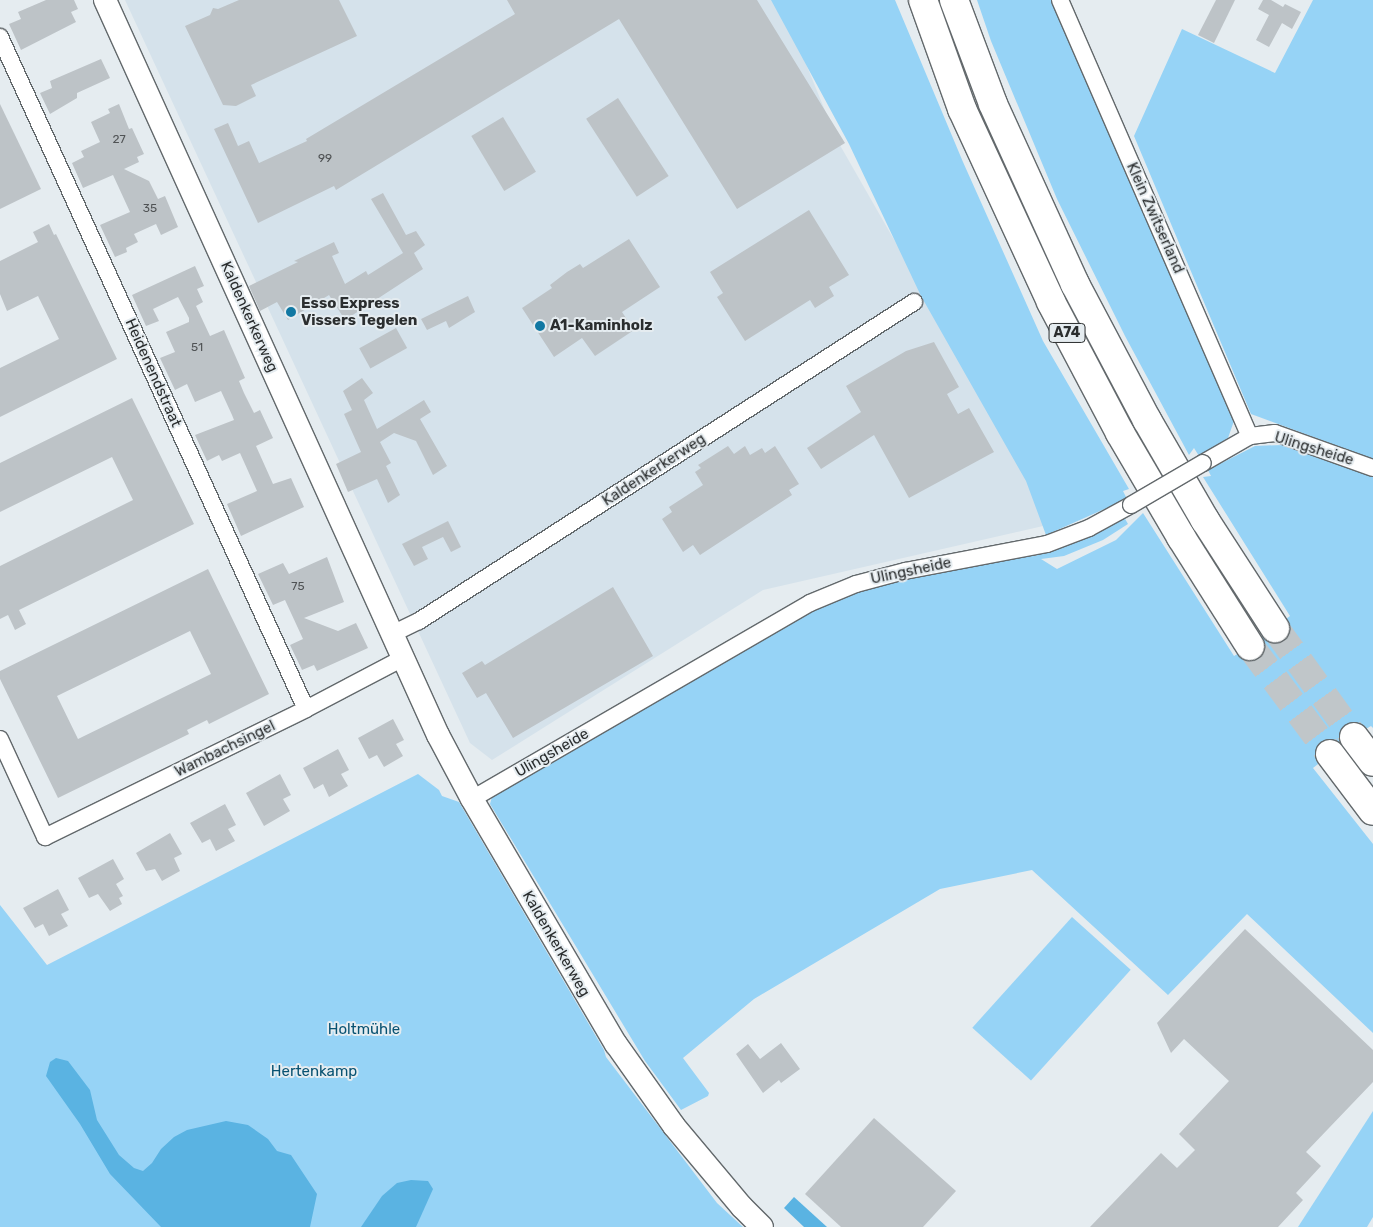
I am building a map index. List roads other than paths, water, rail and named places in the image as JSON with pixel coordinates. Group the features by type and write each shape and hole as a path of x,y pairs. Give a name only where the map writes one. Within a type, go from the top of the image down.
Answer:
{"highway":[{"name":"A74","path":"923,0 962,109 1051,302 1120,433 1181,537 1250,646"},
{"name":"A74","path":"954,0 993,104 1075,284 1147,420 1191,495 1275,628"},
{"path":"1354,737 1373,762"},
{"path":"1330,754 1373,811"}],"main road":[{"name":"Kaldenkerkerweg","path":"104,0 438,734 472,799 616,1044 674,1126 742,1207 762,1227"}],"street":[{"name":"Klein Zwitserland","path":"1060,0 1250,436"},
{"name":"Heidenendstraat","path":"0,37 306,709"},
{"name":"Kaldenkerkerweg","path":"392,634 419,622 914,302"},
{"name":"Ulingsheide","path":"472,799 810,603 856,584 1047,544 1089,528 1250,436 1275,433 1373,468"},
{"name":"Wambachsingel","path":"0,739 45,837 306,709 403,658"}],"tunnel":[{"path":"1275,628 1354,737"},
{"path":"1250,646 1330,754"}],"place":[{"name":"Esso Express Vissers Tegelen","path":"291,312"},
{"name":"A1-Kaminholz","path":"540,326"}],"park label":[{"name":"Holtmühle","path":"364,1030"},
{"name":"Hertenkamp","path":"314,1072"}]}
